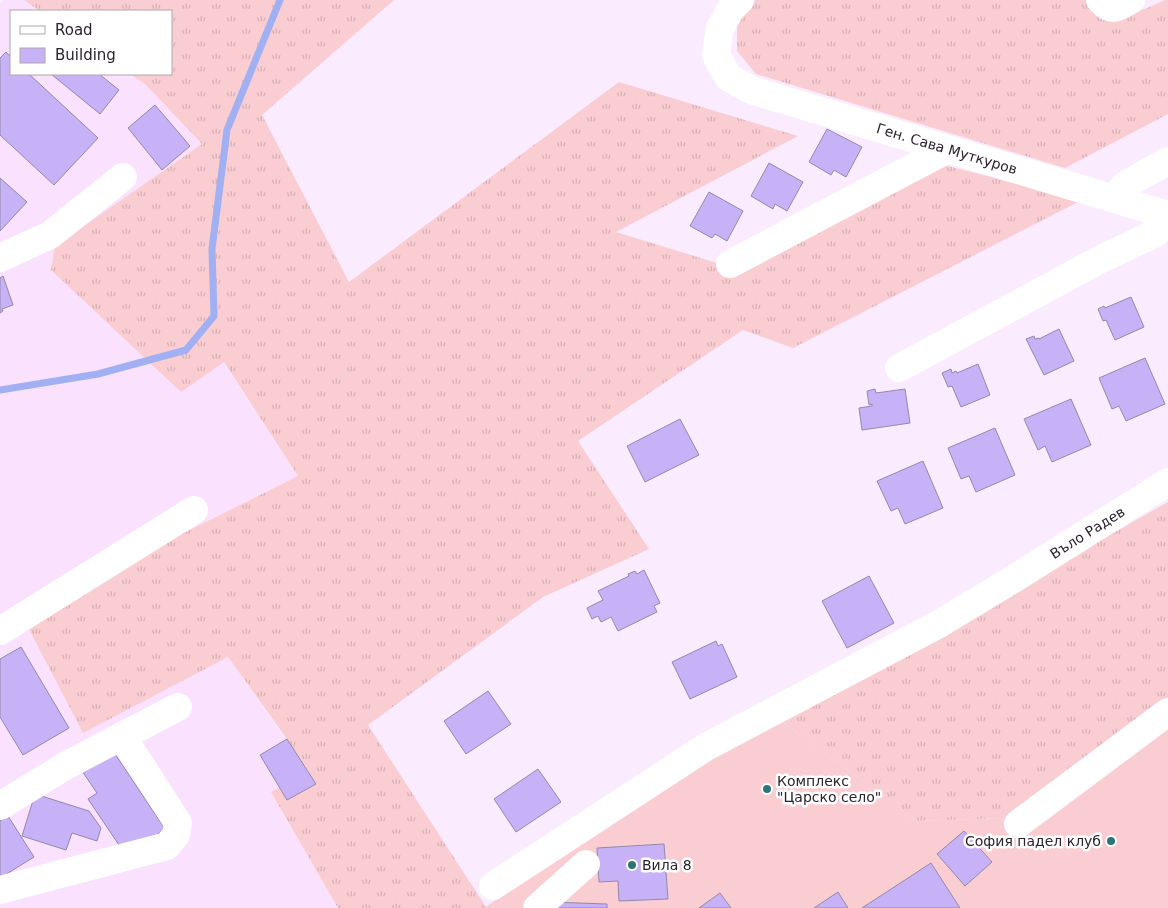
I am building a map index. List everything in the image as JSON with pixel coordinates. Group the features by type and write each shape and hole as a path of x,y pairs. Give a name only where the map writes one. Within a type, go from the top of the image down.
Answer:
{"street":[{"name":"Ген. Сава Муткуров","path":"740,0 731,9 720,28 716,55 728,77 751,90 1165,214"},
{"path":"1100,0 1105,6 1111,8 1117,8 1131,0"},
{"path":"730,264 948,149"},
{"path":"1114,199 1125,184 1168,161"},
{"path":"0,258 50,235 124,176"},
{"path":"899,368 1100,259 1156,233 1165,214"},
{"name":"Въло Радев","path":"493,886 706,747 939,624 1007,584 1168,482"},
{"path":"0,631 194,510"},
{"path":"0,806 67,765 178,706"},
{"path":"1018,824 1168,712"},
{"path":"0,890 167,846 176,835 178,824 122,736"},
{"path":"537,908 586,864"}],"shaded area":[{"path":"4,0 24,0 39,10 10,10 10,75 131,75 146,85 202,144 55,246 223,362 298,476 21,613 83,732 228,657 309,773 271,792 338,908 0,908 0,4"}],"green space":[{"path":"24,0 394,0 262,115 349,282 619,82 798,136 616,232 730,267 928,161 1082,200 793,348 743,330 578,441 649,549 543,597 368,725 486,907 338,908 271,792 309,772 228,657 83,733 21,614 298,476 224,362 181,392 51,270 55,246 202,144 146,85 131,75 172,75 172,10 39,10"},
{"path":"755,0 1086,0 1091,8 1103,15 1145,9 1168,0 1168,114 1065,168 756,74 737,51 737,21"},
{"path":"1168,502 1168,696 1004,818 917,821 781,721"},
{"name":"Комплекс \"Царско село\"","path":"1168,696 1168,908 484,908 703,761 781,721 917,821 1004,818"}],"building":[{"path":"6,52 10,56 10,75 30,75 98,138 54,185 0,135 0,58"},
{"path":"52,75 100,75 119,90 100,114"},
{"path":"155,105 190,146 162,170 128,128"},
{"path":"827,129 862,147 846,177 834,170 831,175 809,162"},
{"path":"769,163 803,182 787,211 775,204 773,209 751,196"},
{"path":"0,178 27,202 0,231"},
{"path":"709,192 743,211 727,241 715,234 712,238 690,226"},
{"path":"3,276 13,305 2,309 3,311 0,313 0,278"},
{"path":"1131,297 1144,327 1115,340 1106,320 1103,321 1098,309"},
{"path":"1059,329 1074,361 1044,375 1026,339 1034,336 1035,339 1039,339"},
{"path":"1145,358 1165,404 1126,421 1119,406 1112,409 1099,378"},
{"path":"978,364 990,395 961,407 952,386 948,387 942,373 951,369 952,373 956,371 957,373"},
{"path":"875,389 876,393 905,389 910,423 862,430 859,408 872,406 872,404 869,405 867,391"},
{"path":"1071,399 1091,445 1052,462 1045,446 1038,450 1024,419"},
{"path":"680,419 699,455 645,482 627,446"},
{"path":"995,428 1015,475 976,492 969,476 961,479 948,448"},
{"path":"923,461 943,508 905,524 898,508 891,511 877,481"},
{"path":"644,570 660,603 654,606 657,612 618,631 611,617 601,622 598,616 592,619 587,608 603,600 598,591 629,576 628,574 635,571 637,574"},
{"path":"869,576 894,623 847,648 822,601"},
{"path":"716,641 718,646 722,644 737,677 690,699 672,662"},
{"path":"21,647 69,728 23,755 0,717 0,659"},
{"path":"488,691 511,724 466,754 444,721"},
{"path":"287,739 316,784 287,800 260,755"},
{"path":"109,745 165,829 149,840 119,845 88,799 97,793 78,765"},
{"path":"538,769 561,802 516,832 494,799"},
{"path":"35,794 89,811 101,828 97,841 72,833 66,850 22,836"},
{"path":"8,816 34,857 0,878 0,821"},
{"path":"964,831 992,862 965,886 937,854"},
{"name":"Вила 8","path":"664,844 668,899 619,901 618,881 599,882 597,848"},
{"path":"931,863 960,908 862,908"},
{"path":"838,892 848,908 814,908"},
{"path":"720,893 731,908 699,908"},
{"path":"550,902 607,904 607,908 550,908"}],"waterway":[{"path":"0,390 98,374 186,350 214,316 212,249 227,130 280,0"}],"place":[{"name":"Комплекс \"Царско село\"","path":"767,789"},
{"name":"София падел клуб","path":"1111,841"},
{"name":"Вила 8","path":"632,865"}]}
